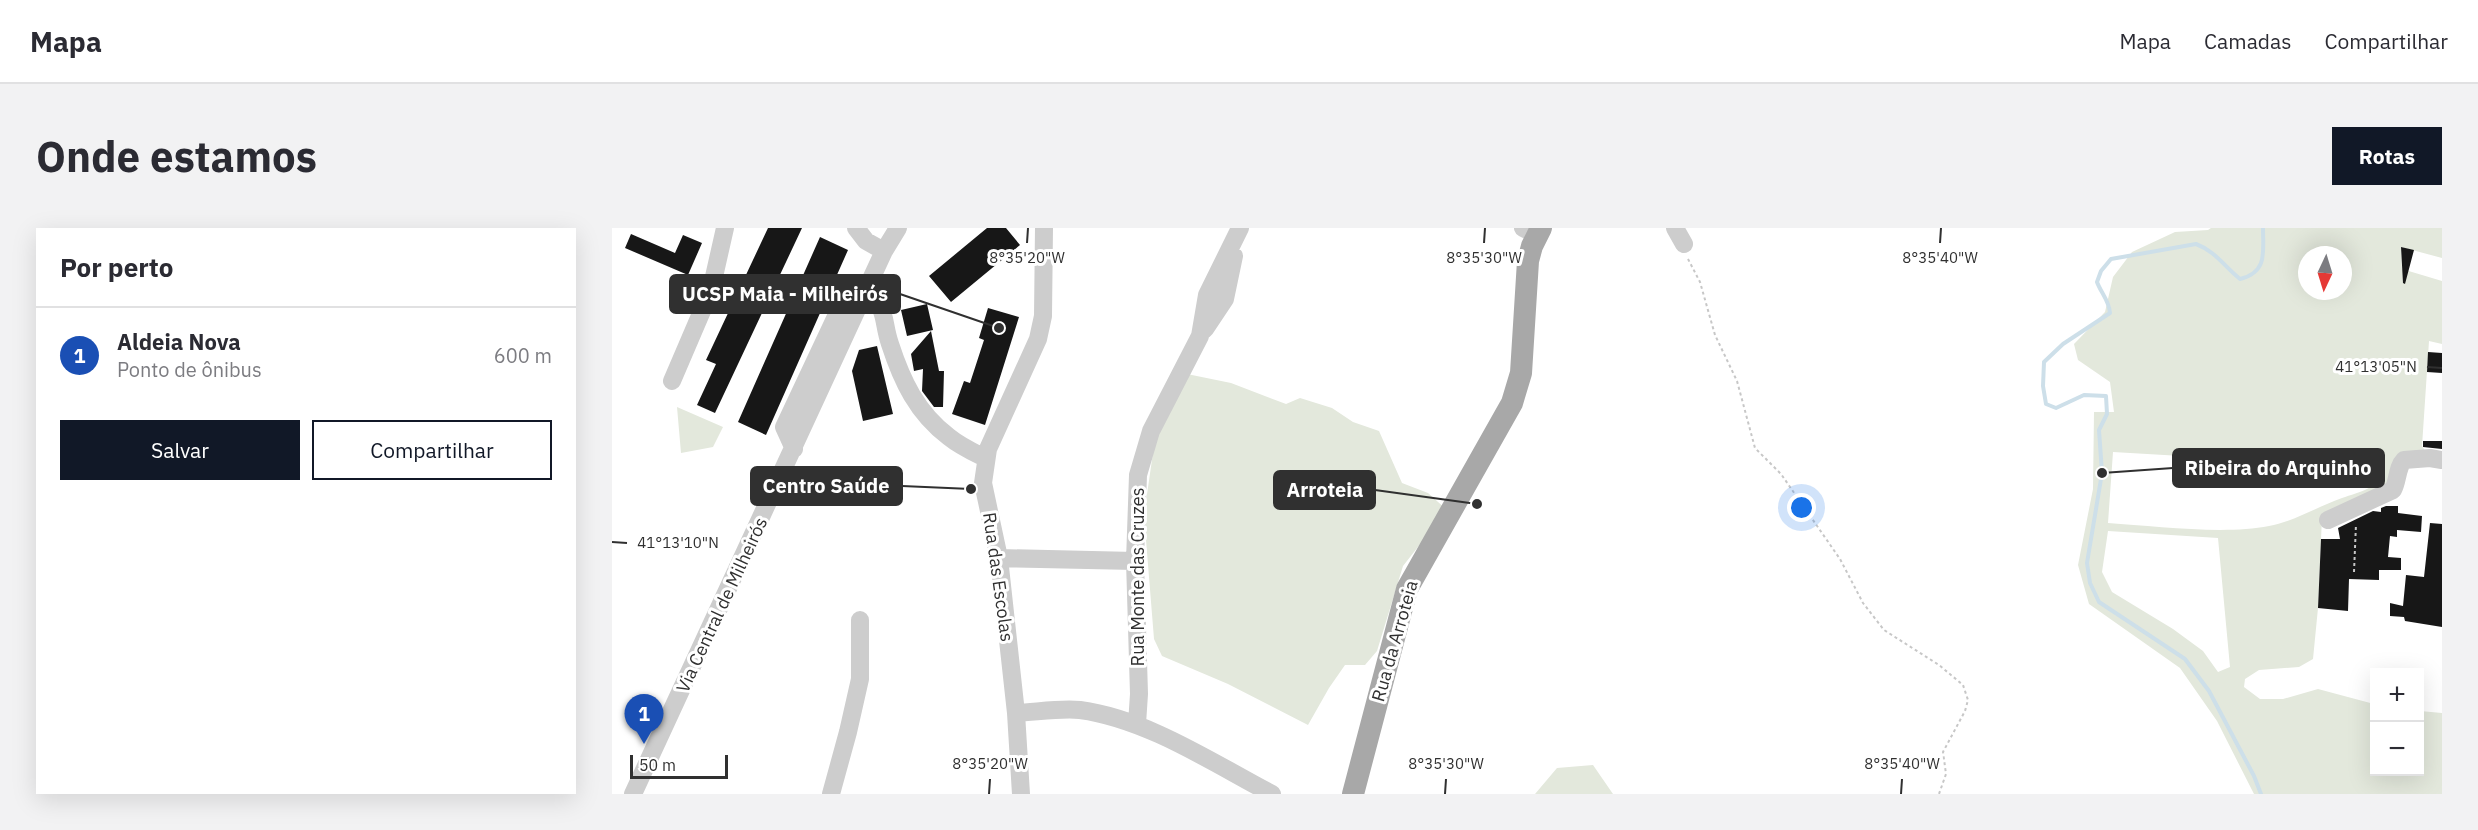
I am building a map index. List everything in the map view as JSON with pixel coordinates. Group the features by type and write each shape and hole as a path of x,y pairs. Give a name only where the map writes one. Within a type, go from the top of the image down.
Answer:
{"main road":[{"name":"Rua da Arroteia","path":"1353,794 1407,589 1512,403 1517,390 1521,373 1526,277 1533,230"}],"street":[{"path":"672,381 711,291 725,228"},
{"path":"856,228 866,241 884,251"},
{"path":"898,228 884,251 868,287 879,301 888,341 904,385 925,414 949,438 985,459"},
{"name":"Rua das Escolas","path":"1021,794 1016,713 999,558 983,483 985,459 1038,339 1043,316 1044,228"},
{"name":"Rua Monte das Cruzes","path":"1137,724 1139,694 1135,561 1138,475 1150,431 1200,336 1207,295 1240,228"},
{"name":"Via Central de Milheirós","path":"633,794 794,449 784,428 847,293 868,287"},
{"path":"2328,519 2393,490 2404,460 2430,458 2442,460"},
{"path":"999,558 1135,561"},
{"path":"831,794 860,679 860,620"},
{"path":"1016,713 1077,710 1112,716 1137,724 1272,794"}],"path":[{"path":"1679,236 1700,282 1715,335 1737,381 1755,448 1787,484 1840,559 1863,603 1884,630 1939,665 1963,685 1968,700 1965,711 1943,752 1946,774 1939,794"},
{"path":"2354,572 2356,507"}],"shaded area":[{"path":"2211,228 2442,228 2442,258 2401,247 2402,269 2442,281 2442,344 2429,341 2422,446 2427,454 2393,480 2322,517 2313,659 2299,667 2259,670 2245,679 2244,687 2260,699 2283,699 2318,689 2370,703 2370,776 2424,776 2424,711 2442,713 2442,794 2254,794 2217,721 2180,668 2089,604 2078,565 2093,489 2094,412 2114,412 2110,382 2078,360 2074,344 2105,312 2113,277 2132,252 2175,232","holes":["2113,452 2334,465 2384,465 2380,479 2370,488 2279,524 2231,530 2168,528 2108,523","2108,531 2218,538 2230,667 2218,672 2203,651 2173,629 2112,592 2102,572"]},
{"path":"1187,374 1231,383 1286,404 1300,398 1332,408 1353,422 1379,431 1402,483 1428,493 1447,510 1403,566 1377,651 1365,665 1345,665 1308,725 1228,684 1162,656 1154,639 1144,515 1157,425"},
{"path":"677,407 723,427 713,447 681,453"},
{"path":"1593,765 1613,794 1535,794 1557,768"}],"building":[{"path":"768,228 802,228 715,413 697,405 716,364 706,360"},
{"path":"987,228 1006,228 1020,245 951,302 929,276"},
{"path":"631,234 675,253 683,235 702,243 688,275 625,248"},
{"path":"820,237 848,250 766,435 738,422"},
{"path":"2401,247 2414,250 2405,284 2403,283"},
{"path":"927,304 933,330 907,336 901,310"},
{"path":"988,308 1019,317 985,425 952,414 964,381 970,383 984,340 979,338"},
{"path":"931,331 939,371 944,371 943,407 934,407 922,391 923,369 914,371 911,354"},
{"path":"877,346 893,414 863,421 852,371 859,350"},
{"path":"2428,352 2442,353 2442,373 2427,372"},
{"path":"2423,441 2442,441 2442,449 2423,447"},
{"path":"2398,506 2398,513 2422,516 2421,532 2397,530 2397,537 2390,536 2388,557 2401,558 2401,570 2379,570 2379,580 2349,579 2348,611 2318,608 2321,539 2340,539 2338,528 2373,511 2381,512 2381,508"},
{"path":"2430,523 2442,524 2442,627 2405,621 2404,617 2390,616 2390,603 2403,606 2406,575 2424,577"}],"waterway":[{"path":"2261,794 2254,776 2209,691 2185,659 2099,602 2090,583 2087,563 2102,473 2099,430 2107,414 2106,396 2084,395 2056,408 2046,404 2043,386 2044,362 2063,344 2110,313 2107,300 2097,282 2101,271 2111,259 2196,244 2214,255 2240,279 2249,276 2260,266 2263,253 2263,228"}],"place":[{"name":"UCSP Maia - Milheirós","path":"999,328"},
{"name":"Ribeira do Arquinho","path":"2102,473"},
{"name":"Centro Saúde","path":"971,489"},
{"name":"Arroteia","path":"1477,504"},
{"name":"Aldeia Nova","path":"644,744"}]}
